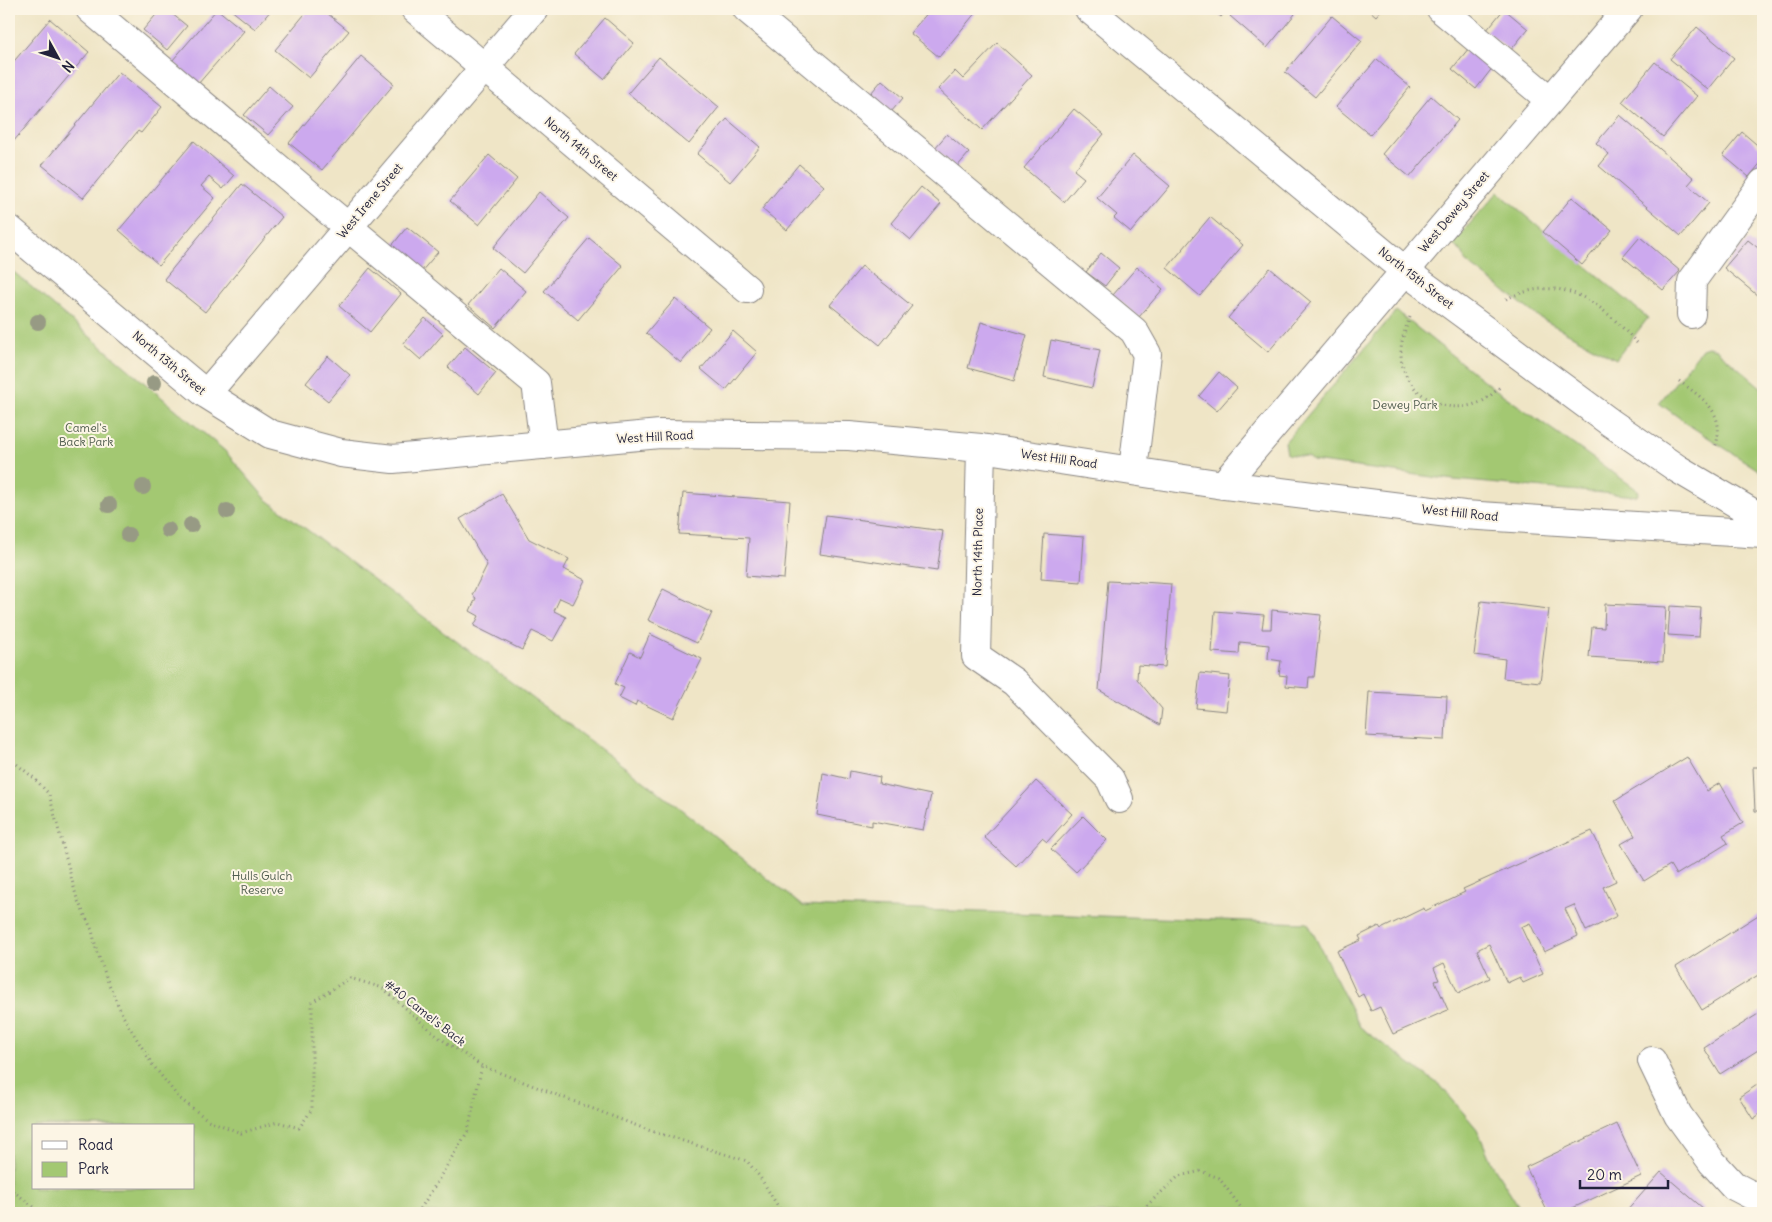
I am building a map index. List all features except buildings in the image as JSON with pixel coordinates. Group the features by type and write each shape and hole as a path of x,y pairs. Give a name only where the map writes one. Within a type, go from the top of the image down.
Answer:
{"street":[{"path":"90,9 536,383 544,445"},
{"name":"North 14th Street","path":"415,9 747,289"},
{"name":"West Irene Street","path":"206,394 534,9"},
{"path":"747,9 1134,331 1147,354 1132,470"},
{"name":"North 15th Street","path":"1089,9 1405,271 1610,423 1678,469 1763,519"},
{"path":"1441,9 1550,100"},
{"name":"West Dewey Street","path":"1223,485 1628,9"},
{"path":"1691,314 1692,281 1763,183"},
{"name":"North 13th Street","path":"9,229 206,394 270,434 341,453 353,454"},
{"name":"West Hill Road","path":"353,454 393,459 660,434 849,436 981,448 1223,485 1464,515 1763,534"},
{"name":"North 14th Place","path":"981,448 976,656 1014,682 1110,779 1119,799"},
{"path":"1652,1061 1678,1115 1712,1162 1734,1186 1763,1201"}],"path":[{"path":"1506,298 1533,290 1554,289 1574,292 1594,303 1616,319 1638,344"},
{"path":"1410,317 1401,350 1402,363 1415,388 1423,396 1435,403 1449,407 1463,407 1479,403 1500,387"},
{"path":"1679,381 1701,396 1718,421 1720,435 1715,448"},
{"name":"#40 Camel's Back","path":"9,758 34,778 49,794 77,899 92,930 108,982 123,1016 152,1064 179,1098 208,1120 240,1133 278,1122 299,1128 312,1108 312,1002 350,978 383,988 438,1037 482,1066"},
{"path":"418,1213 468,1131 482,1066 648,1130 747,1161 760,1177 782,1213"},
{"path":"1140,1213 1179,1176 1200,1171 1219,1178 1245,1213"},
{"path":"9,1188 42,1213"}],"green space":[{"path":"1498,192 1648,318 1616,359 1540,318 1465,261 1463,253 1452,244"},
{"name":"Hulls Gulch Reserve","path":"9,268 225,451 266,499 677,806 802,906 1308,923 1360,1027 1441,1086 1477,1129 1492,1164 1523,1213 9,1213"},
{"name":"Dewey Park","path":"1396,311 1492,387 1639,491 1637,496 1454,480 1313,461 1307,457 1287,454 1285,442"},
{"path":"1708,347 1716,349 1763,389 1763,473 1659,403 1702,349"}],"park label":[{"name":"Camel's Back Park","path":"86,435"}]}
